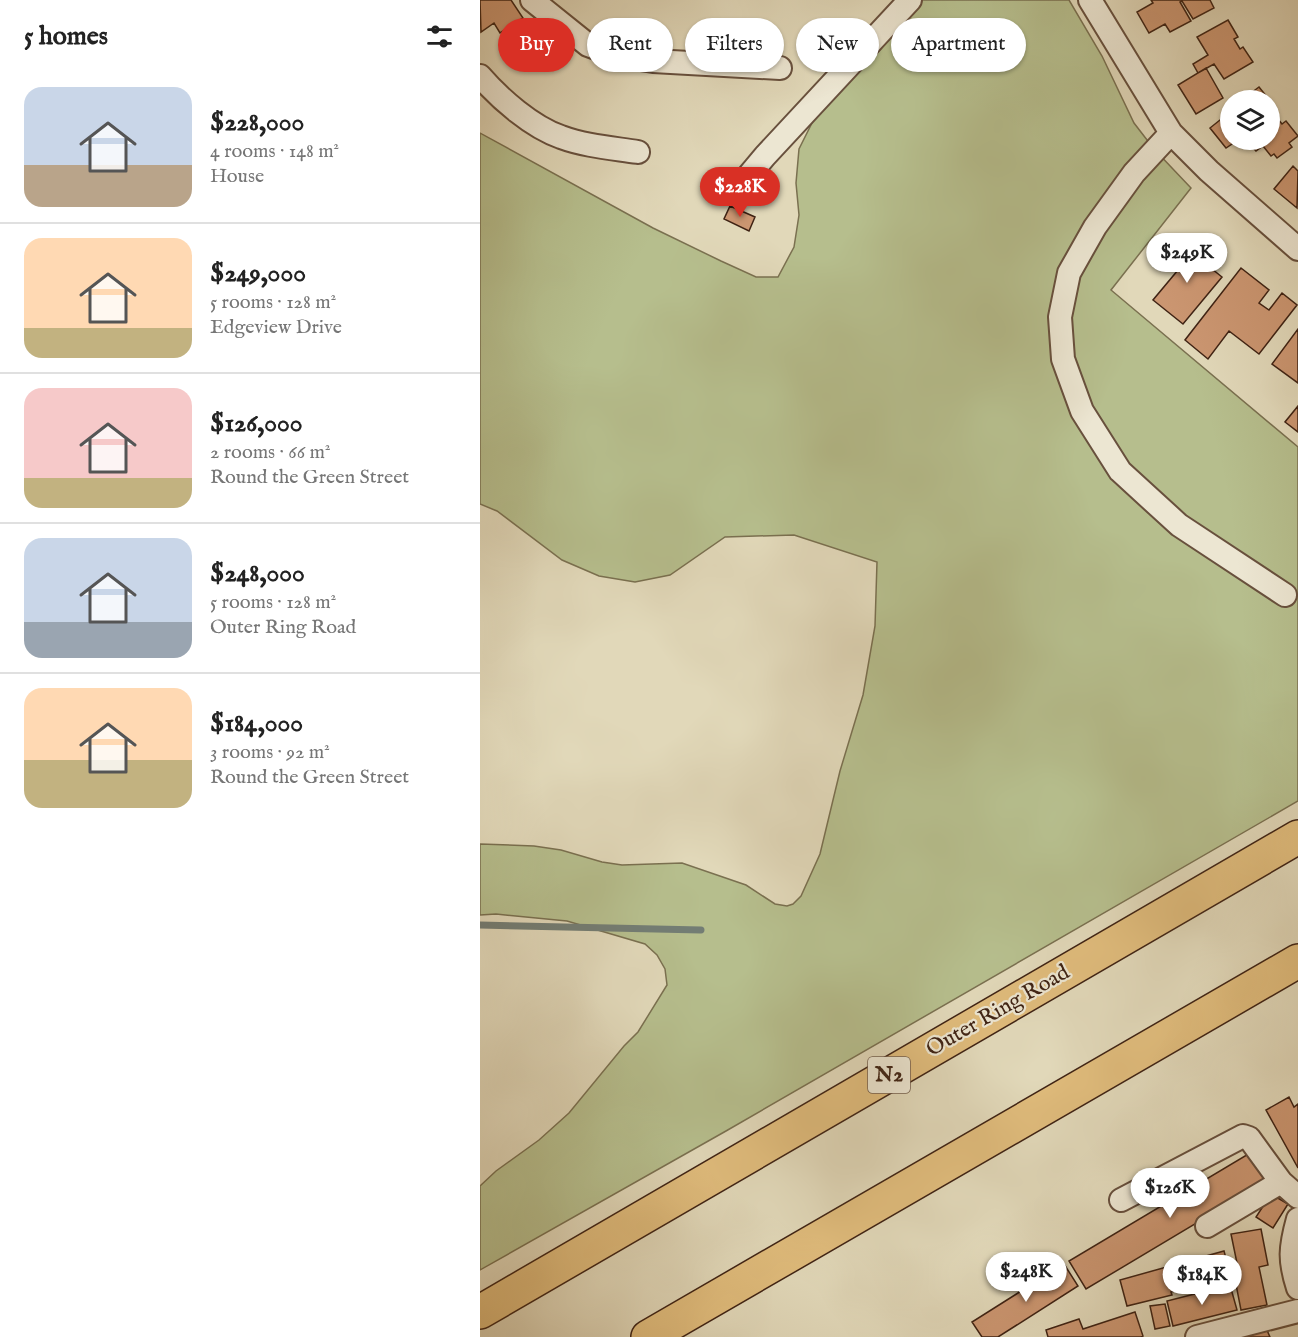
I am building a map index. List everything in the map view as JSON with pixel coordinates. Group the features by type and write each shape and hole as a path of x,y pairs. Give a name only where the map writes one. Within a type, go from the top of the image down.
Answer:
{"highway":[{"name":"Outer Ring Road","path":"480,1312 1298,837"},
{"path":"648,1337 1298,961"}],"street":[{"path":"532,0 588,45 615,55 685,62"},
{"path":"734,193 765,156 910,0"},
{"path":"1090,0 1171,133 1209,171 1298,249"},
{"path":"480,76 494,92 519,112 560,137 638,152"},
{"path":"1171,133 1121,191 1095,227 1069,273 1060,317 1063,359 1082,411 1120,471 1179,525 1285,595"},
{"path":"1121,1200 1243,1136 1252,1141 1281,1182 1298,1197"},
{"path":"1207,1226 1281,1182"},
{"path":"1298,1220 1292,1240 1291,1264 1298,1288"},
{"path":"1197,1337 1298,1311"}],"green space":[{"path":"916,0 1069,0 1102,56 1134,123 1154,149 1191,188 1111,290 1298,447 1298,801 480,1270 480,1186 496,1171 539,1140 569,1113 638,1032 667,985 665,969 657,955 645,944 567,921 496,914 480,915 480,844 534,846 622,865 682,863 746,885 775,904 787,906 793,904 801,896 820,854 840,771 863,695 875,626 877,562 794,535 725,537 670,575 635,582 599,576 562,560 497,511 480,504 480,133 653,228 721,261 756,277 778,277 794,247 799,215 796,183 799,149 817,113 858,72 879,72 879,51 891,35 891,72 1026,72 1026,18 903,18"}],"building":[{"path":"480,0 511,0 523,18 498,18 498,30 494,23 481,32"},
{"path":"1151,0 1210,0 1214,8 1193,19 1182,1 1180,2 1191,21 1170,32 1165,24 1149,33 1137,12 1153,3"},
{"path":"1228,20 1238,37 1234,39 1240,49 1243,47 1253,62 1224,79 1214,64 1198,73 1193,64 1208,55 1197,37"},
{"path":"1206,68 1220,93 1220,100 1196,114 1178,85"},
{"path":"1220,120 1220,140 1210,128"},
{"path":"1286,121 1298,136 1289,143 1292,147 1277,158 1274,154 1271,156 1266,150 1280,150 1280,122 1282,124"},
{"path":"1293,166 1298,171 1297,208 1274,189"},
{"path":"730,206 755,217 749,231 724,219"},
{"path":"1176,244 1189,255 1194,249 1208,261 1206,264 1222,277 1183,324 1153,300 1178,270 1164,258"},
{"path":"1241,268 1269,290 1259,303 1269,310 1282,293 1297,305 1259,354 1229,331 1208,359 1185,340"},
{"path":"1298,329 1298,383 1272,364"},
{"path":"1298,406 1298,432 1285,422"},
{"path":"1289,1097 1294,1107 1298,1104 1298,1168 1266,1110"},
{"path":"1255,1150 1272,1178 1086,1289 1069,1261"},
{"path":"1271,1194 1288,1204 1273,1228 1256,1217"},
{"path":"1261,1229 1268,1265 1259,1267 1267,1305 1241,1310 1233,1269 1238,1268 1231,1234"},
{"path":"1224,1251 1231,1277 1127,1306 1120,1280"},
{"path":"1064,1264 1078,1286 998,1337 982,1337 972,1322"},
{"path":"1230,1285 1237,1310 1173,1326 1167,1301"},
{"path":"1165,1304 1170,1326 1155,1329 1150,1306"},
{"path":"1135,1312 1143,1336 1141,1337 1048,1337 1046,1330 1079,1319 1083,1329"},
{"path":"1266,1328 1270,1337 1248,1337"}],"waterway":[{"path":"480,925 701,930"}]}
